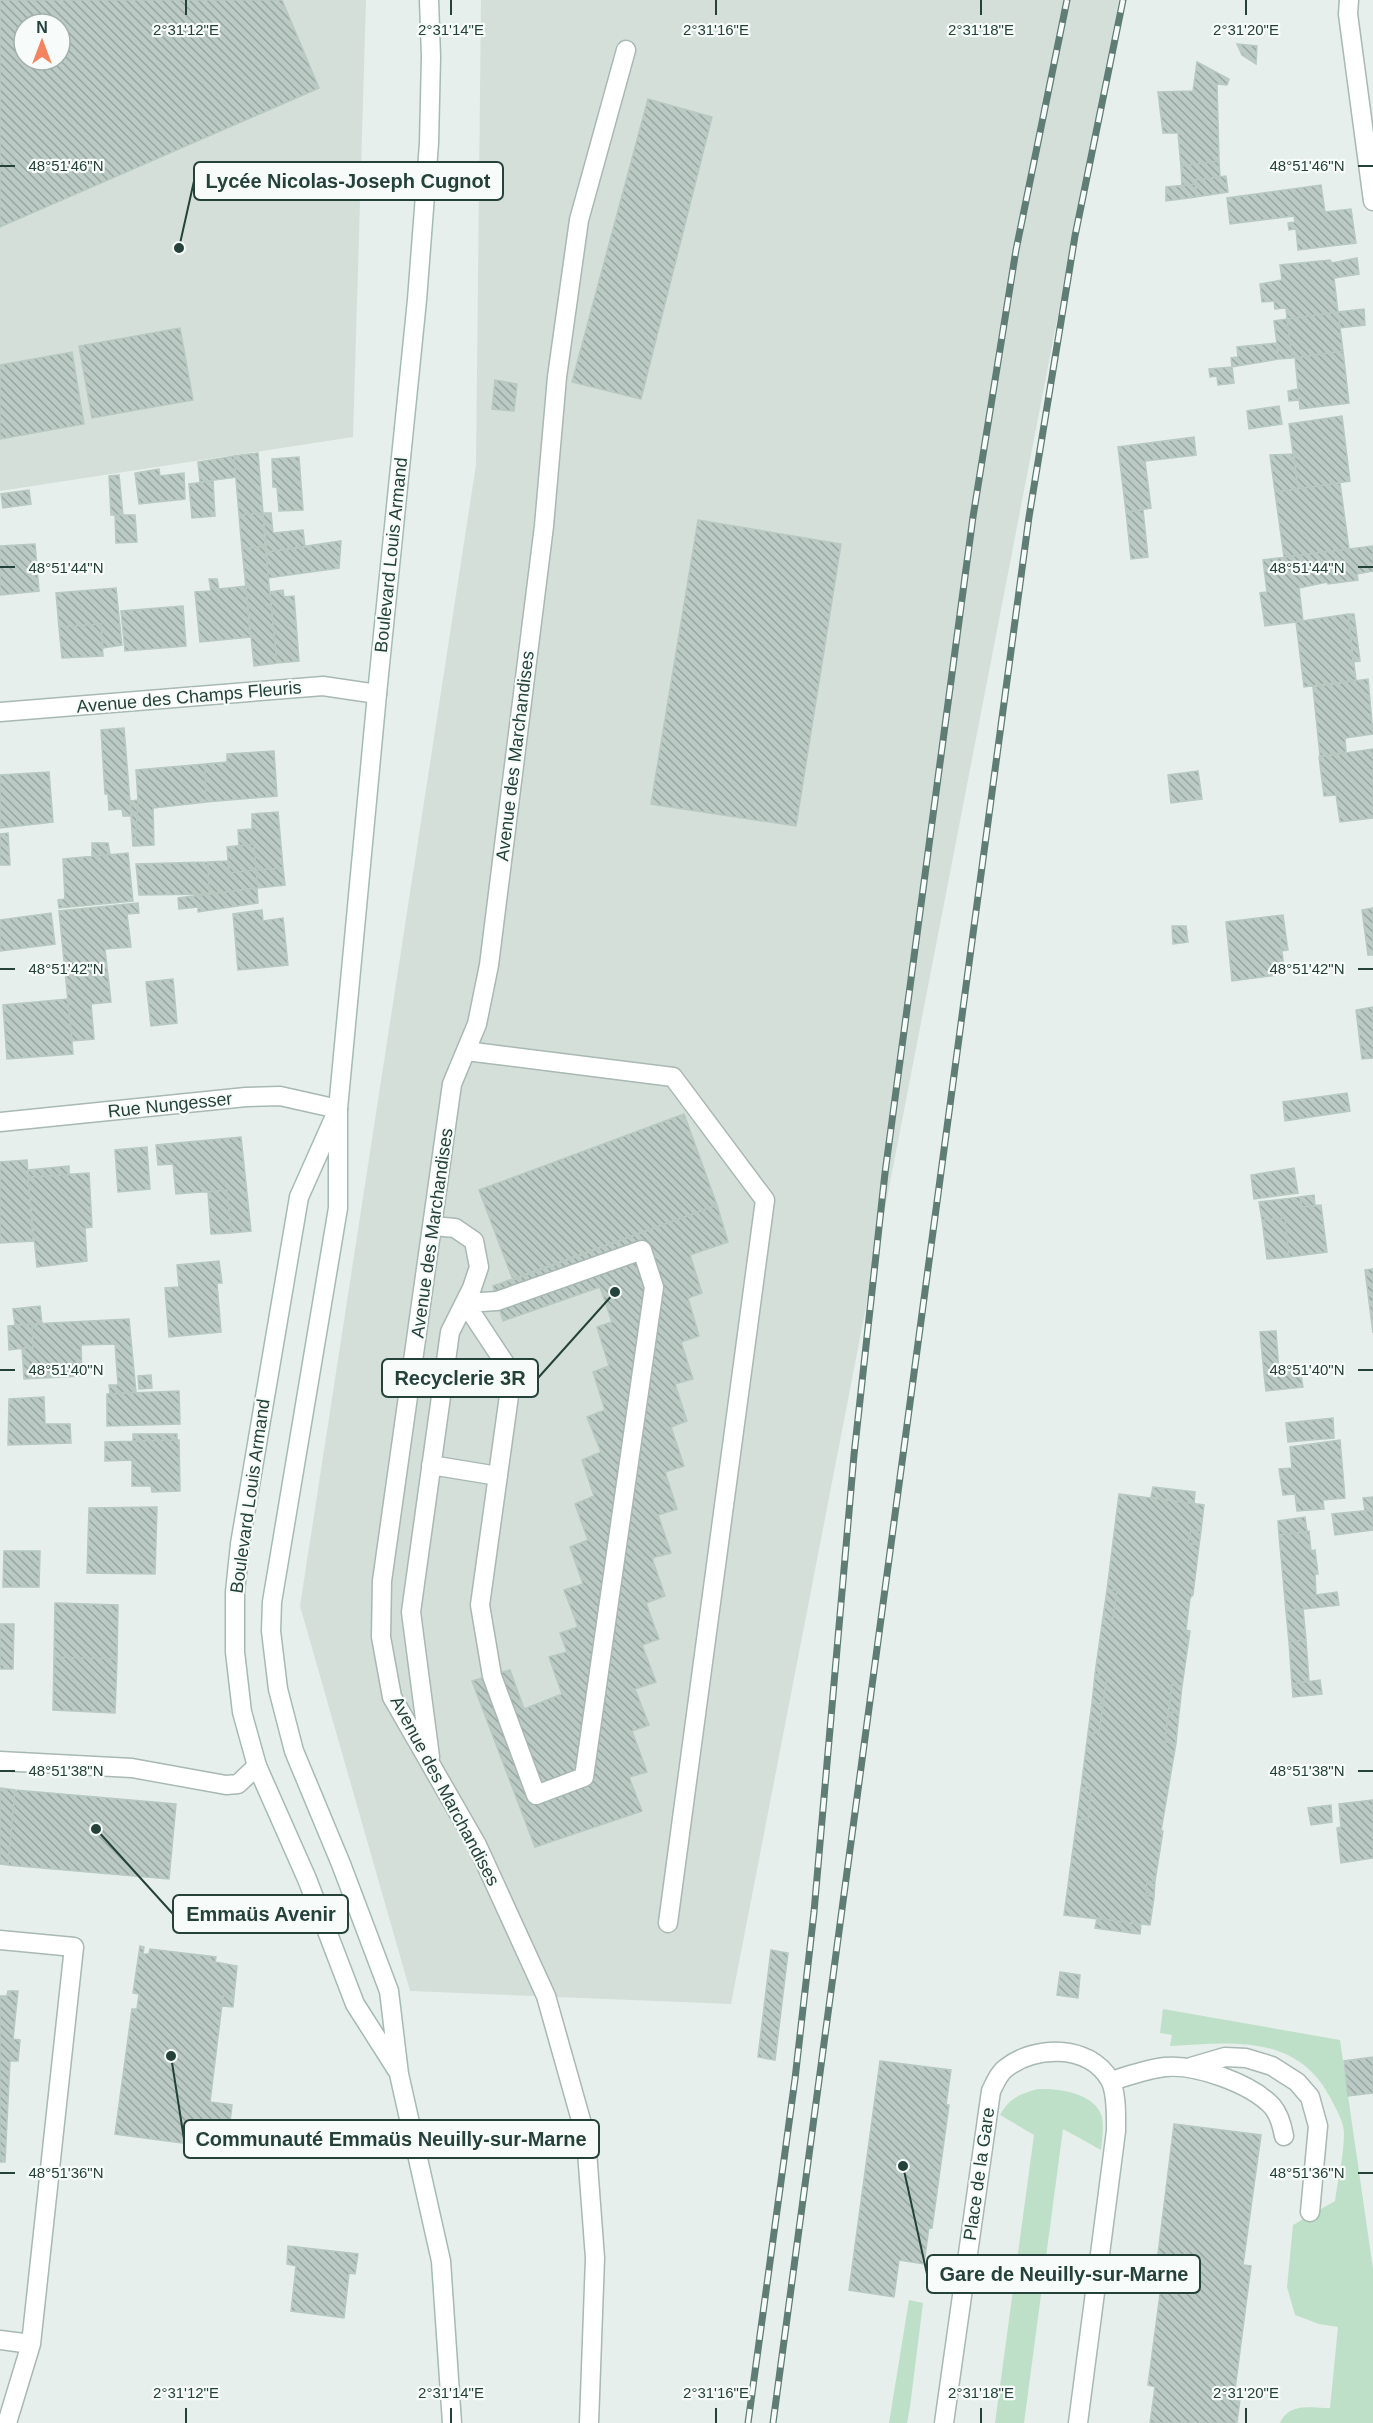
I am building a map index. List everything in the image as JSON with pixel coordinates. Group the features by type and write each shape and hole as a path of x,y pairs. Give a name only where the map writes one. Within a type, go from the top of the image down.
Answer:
{"main road":[{"name":"Boulevard Louis Armand","path":"429,0 429,143 417,300 338,1109 338,1208 272,1602 271,1632 279,1689 294,1751 341,1864 389,1990 399,2074 441,2261 452,2423"},
{"path":"1349,0 1348,14 1369,144 1373,201"},
{"name":"Avenue des Marchandises","path":"588,2423 596,2258 586,2138 546,1996 477,1845 392,1697 381,1636 382,1581 452,1084 477,1024 489,965 544,525 557,377 579,220 626,50"},
{"name":"Avenue des Champs Fleuris","path":"0,712 323,686 377,694"},
{"path":"466,1051 673,1077 765,1200 668,1923"},
{"name":"Rue Nungesser","path":"0,1122 246,1097 280,1096 338,1109"},
{"name":"Boulevard Louis Armand","path":"338,1109 299,1197 240,1544 235,1593 235,1652 242,1712 256,1766 307,1879 355,2004 399,2074"},
{"path":"432,1767 411,1612 450,1332 472,1288 479,1267 474,1241 455,1228 433,1226"},
{"path":"642,1250 654,1287 584,1777 536,1796 492,1676 480,1605 512,1374 465,1303 497,1301 642,1250"},
{"path":"430,1465 498,1476"},
{"path":"0,1761 132,1768 226,1785 238,1784 256,1766"},
{"path":"0,1940 74,1947 31,2344 7,2423"},
{"name":"Place de la Gare","path":"944,2423 991,2091 1004,2069 1024,2056 1051,2050 1079,2056 1099,2067 1111,2081"},
{"path":"1078,2423 1116,2131 1116,2110 1111,2081 1165,2067 1191,2067 1225,2057 1246,2058 1272,2066 1297,2082 1310,2097 1318,2126 1310,2212"},
{"path":"1191,2067 1257,2093 1273,2108 1281,2122 1284,2136"},
{"path":"0,2340 31,2344"}],"shaded area":[{"path":"0,0 366,0 353,437 0,491"},
{"path":"481,0 1119,0 731,2004 410,1991 300,1606 476,465"}],"green space":[{"path":"1163,2009 1340,2040 1373,2269 1373,2423 1280,2423 1284,2416 1295,2409 1330,2408 1338,2327 1319,2324 1295,2315 1287,2287 1293,2225 1335,2201 1344,2133 1343,2124 1331,2099 1317,2078 1301,2063 1282,2053 1240,2044 1170,2046 1172,2035 1160,2033"},
{"path":"1038,2089 1065,2091 1092,2102 1102,2117 1101,2150 1063,2129 1024,2423 995,2423 1034,2135 1000,2115 1007,2104"},
{"path":"909,2300 923,2303 910,2407 907,2423 889,2423"}],"building":[{"path":"0,0 282,0 319,88 0,227"},
{"path":"1237,44 1257,46 1256,64 1242,55"},
{"path":"1197,62 1229,79 1227,85 1217,84 1219,161 1181,166 1178,133 1163,133 1158,92 1193,91"},
{"path":"648,99 712,117 641,399 572,382"},
{"path":"1219,161 1220,177 1195,180 1196,184 1182,186 1181,166"},
{"path":"1226,176 1228,192 1196,197 1195,180"},
{"path":"1196,184 1196,197 1166,201 1166,187"},
{"path":"1321,185 1325,212 1351,209 1356,243 1298,250 1296,229 1289,230 1288,223 1295,222 1294,216 1230,224 1227,198"},
{"path":"1357,258 1359,274 1334,278 1338,312 1287,319 1286,308 1275,309 1274,301 1262,302 1260,284 1282,280 1280,265 1330,260 1332,263"},
{"path":"1364,309 1365,325 1340,328 1338,312"},
{"path":"1338,312 1343,351 1292,358 1287,319"},
{"path":"1287,319 1292,358 1279,359 1274,321"},
{"path":"180,328 193,400 92,418 79,346"},
{"path":"1276,343 1279,359 1232,367 1231,358 1238,357 1237,347"},
{"path":"1343,351 1349,403 1300,409 1295,358"},
{"path":"72,352 84,424 0,439 0,365"},
{"path":"1232,367 1234,383 1218,385 1217,376 1210,377 1209,369"},
{"path":"495,380 517,384 514,411 492,409"},
{"path":"1298,389 1299,400 1289,401 1288,391"},
{"path":"1279,406 1282,424 1249,429 1247,411"},
{"path":"1342,416 1350,481 1298,489 1289,424"},
{"path":"1194,437 1196,455 1145,461 1151,508 1126,512 1118,447"},
{"path":"258,453 263,513 239,515 234,456"},
{"path":"1294,454 1298,489 1275,492 1270,455"},
{"path":"234,456 236,477 200,482 198,462"},
{"path":"299,457 303,510 279,511 277,487 273,487 272,459"},
{"path":"159,469 160,476 184,473 185,499 139,504 135,473"},
{"path":"119,475 123,515 111,515 109,476"},
{"path":"213,481 215,516 192,518 189,484"},
{"path":"1340,483 1349,549 1284,557 1275,492"},
{"path":"29,490 31,504 3,508 1,494"},
{"path":"1143,510 1148,557 1131,559 1126,512"},
{"path":"263,513 265,546 242,549 239,515"},
{"path":"263,513 271,513 273,533 303,530 305,547 267,552"},
{"path":"115,515 135,515 137,542 116,543"},
{"path":"698,520 841,544 796,826 651,804"},
{"path":"341,541 339,568 268,578 267,552"},
{"path":"35,544 39,591 0,595 0,546"},
{"path":"265,546 277,663 254,666 242,549"},
{"path":"1373,546 1373,571 1357,574 1358,580 1328,584 1327,582 1299,588 1303,621 1265,626 1260,593 1267,592 1263,560"},
{"path":"209,579 217,579 219,589 246,586 250,637 200,642 195,592 211,591"},
{"path":"116,588 122,645 103,648 101,624 59,627 56,593"},
{"path":"283,590 284,597 294,596 299,661 277,663 270,592"},
{"path":"183,606 186,646 125,651 121,611"},
{"path":"1348,614 1354,614 1360,661 1353,662"},
{"path":"1348,614 1356,680 1304,687 1296,622"},
{"path":"101,624 103,656 62,658 59,627"},
{"path":"1368,679 1373,734 1345,738 1346,752 1320,756 1313,687"},
{"path":"124,728 132,816 123,816 122,809 109,810 108,794 105,794 101,730"},
{"path":"1373,749 1373,818 1340,822 1336,795 1324,796 1319,757"},
{"path":"274,751 277,796 206,802 205,764 227,762 227,754"},
{"path":"205,764 206,802 153,808 154,845 135,846 138,800 136,770"},
{"path":"1198,771 1202,799 1171,803 1168,775"},
{"path":"49,772 53,822 0,828 0,775"},
{"path":"138,800 135,846 133,846 130,801"},
{"path":"278,812 283,868 256,870 254,844 239,846 238,830 252,829 252,814"},
{"path":"8,833 10,865 0,865 0,834"},
{"path":"92,843 108,843 110,854 92,856"},
{"path":"254,844 256,870 229,873 227,847"},
{"path":"128,853 133,901 59,908 58,900 65,899 63,859"},
{"path":"228,861 229,873 256,870 258,888 209,894 208,862"},
{"path":"208,862 209,894 139,895 136,864"},
{"path":"283,868 285,885 258,888 256,870"},
{"path":"257,888 258,903 198,912 198,907 179,909 178,898"},
{"path":"138,903 139,913 127,914 131,947 105,949 111,1002 91,1004 94,1039 72,1041 59,911"},
{"path":"1373,908 1373,955 1368,955 1362,910"},
{"path":"262,910 263,921 283,918 288,965 238,970 233,914"},
{"path":"51,913 55,944 0,951 0,920"},
{"path":"1283,915 1286,937 1280,938 1285,974 1232,981 1226,922"},
{"path":"1172,926 1186,926 1188,942 1173,944"},
{"path":"1286,937 1288,950 1282,951 1280,938"},
{"path":"173,979 177,1023 151,1026 146,982"},
{"path":"68,999 73,1054 7,1059 3,1005"},
{"path":"1373,1007 1373,1056 1372,1051 1361,1051 1356,1010"},
{"path":"1361,1051 1372,1051 1373,1058 1362,1059"},
{"path":"1347,1093 1350,1111 1285,1121 1283,1102"},
{"path":"684,1114 717,1205 513,1280 479,1190"},
{"path":"241,1137 251,1231 231,1233 227,1190 176,1194 173,1164 158,1165 156,1145"},
{"path":"147,1147 150,1189 118,1192 115,1150"},
{"path":"27,1160 33,1241 0,1243 0,1162"},
{"path":"69,1166 69,1175 28,1177 28,1170"},
{"path":"1294,1168 1298,1193 1254,1199 1251,1175"},
{"path":"89,1173 92,1227 85,1228 87,1261 37,1267 28,1177"},
{"path":"227,1190 231,1233 211,1234 208,1192"},
{"path":"1314,1195 1315,1206 1302,1207 1300,1197"},
{"path":"1300,1197 1302,1207 1321,1205 1327,1252 1289,1257 1285,1218 1262,1220 1259,1202"},
{"path":"717,1205 728,1242 690,1255 702,1293 688,1298 699,1336 681,1342 693,1379 675,1384 687,1421 671,1427 684,1466 665,1472 677,1509 658,1515 671,1553 652,1558 665,1596 646,1603 659,1639 642,1645 656,1682 635,1689 649,1725 632,1731 647,1772 629,1777 642,1811 535,1847 472,1681 510,1670 524,1709 562,1694 549,1657 567,1652 560,1633 578,1627 564,1590 583,1584 570,1547 588,1540 575,1504 594,1496 582,1460 601,1452 587,1417 605,1410 593,1372 609,1366 597,1327 612,1322 600,1287 503,1321 493,1286"},
{"path":"1285,1218 1289,1257 1267,1259 1262,1220"},
{"path":"219,1261 222,1283 217,1283 221,1332 169,1337 165,1288 179,1287 177,1265"},
{"path":"1373,1269 1373,1333 1365,1270"},
{"path":"40,1306 42,1324 15,1325 13,1309"},
{"path":"129,1319 136,1392 110,1394 109,1385 118,1385 115,1344 81,1345 82,1376 24,1379 22,1348 33,1347 32,1324"},
{"path":"32,1324 33,1347 9,1350 8,1326"},
{"path":"1276,1331 1279,1372 1264,1374 1260,1332"},
{"path":"1300,1370 1303,1387 1266,1391 1264,1374"},
{"path":"151,1375 152,1388 139,1389 138,1376"},
{"path":"179,1391 180,1424 107,1426 107,1394"},
{"path":"44,1397 45,1424 70,1424 71,1443 8,1445 9,1399"},
{"path":"1333,1418 1334,1438 1288,1442 1286,1423"},
{"path":"133,1434 177,1434 177,1440 133,1441"},
{"path":"179,1440 180,1491 152,1492 151,1486 132,1486 132,1460 105,1461 105,1442"},
{"path":"1340,1440 1345,1498 1323,1500 1324,1509 1297,1511 1295,1494 1283,1495 1279,1469 1292,1468 1290,1447"},
{"path":"1153,1487 1195,1492 1194,1504 1151,1497"},
{"path":"1119,1494 1204,1505 1201,1531 1191,1530 1188,1543 1199,1545 1186,1630 1190,1631 1182,1686 1172,1685 1165,1742 1176,1743 1155,1881 1147,1882 1146,1895 1154,1897 1150,1925 1064,1915 1077,1819 1088,1820 1091,1788 1081,1788 1088,1733 1099,1733 1107,1676 1095,1674 1103,1617 1113,1618 1117,1590 1107,1590"},
{"path":"1373,1497 1373,1510 1365,1511 1363,1498"},
{"path":"157,1507 155,1574 87,1573 89,1508"},
{"path":"1373,1510 1373,1530 1335,1535 1332,1514"},
{"path":"1305,1517 1307,1532 1279,1535 1278,1521"},
{"path":"1191,1530 1201,1531 1199,1545 1188,1543"},
{"path":"1309,1531 1311,1551 1315,1550 1318,1574 1315,1574 1316,1595 1337,1592 1339,1605 1286,1611 1279,1535"},
{"path":"4,1551 40,1551 39,1587 3,1587"},
{"path":"1107,1590 1117,1590 1113,1618 1103,1617"},
{"path":"55,1603 118,1605 117,1659 54,1657"},
{"path":"1303,1609 1306,1640 1289,1642 1286,1611"},
{"path":"0,1624 14,1624 13,1669 0,1669"},
{"path":"1306,1640 1309,1681 1292,1684 1289,1642"},
{"path":"54,1657 117,1659 115,1713 53,1710"},
{"path":"1095,1674 1107,1676 1103,1704 1092,1703"},
{"path":"1320,1680 1322,1694 1293,1697 1292,1684"},
{"path":"1172,1685 1182,1686 1179,1713 1168,1712"},
{"path":"1092,1703 1103,1704 1099,1733 1088,1733"},
{"path":"1168,1712 1179,1713 1176,1743 1165,1742"},
{"path":"0,1788 15,1790 8,1865 0,1864"},
{"path":"1081,1788 1091,1788 1088,1820 1077,1819"},
{"path":"15,1790 176,1804 169,1879 8,1865"},
{"path":"1373,1800 1373,1858 1341,1863 1337,1828 1341,1827 1339,1804"},
{"path":"1331,1805 1332,1822 1311,1825 1308,1808"},
{"path":"1155,1881 1154,1897 1146,1895 1147,1882"},
{"path":"1097,1918 1131,1923 1131,1933 1095,1928"},
{"path":"1131,1923 1141,1924 1140,1934 1131,1933"},
{"path":"140,1946 144,1947 143,1954 149,1954 150,1949 216,1957 215,1962 237,1966 234,1996 223,1996 210,2102 232,2105 227,2149 115,2134 132,2009 137,2009 139,1994 133,1993"},
{"path":"771,1950 788,1953 775,2060 758,2057"},
{"path":"1060,1972 1080,1975 1078,1998 1057,1995"},
{"path":"8,1991 18,1991 13,2039 20,2040 18,2061 10,2061 5,2162 0,2162 0,1996 7,1996"},
{"path":"223,1996 234,1996 233,2007 223,2006"},
{"path":"1373,2057 1373,2093 1348,2096 1344,2061"},
{"path":"880,2061 951,2070 946,2105 949,2105 932,2228 929,2227 924,2264 899,2260 894,2297 849,2290"},
{"path":"1174,2124 1261,2135 1243,2265 1251,2266 1234,2397 1240,2399 1237,2423 1150,2423 1155,2387 1148,2385 1165,2256 1158,2254"},
{"path":"288,2246 358,2254 355,2274 349,2273 344,2318 291,2311 296,2266 287,2264"}],"railway":[{"path":"748,2423 795,2079 814,1912 854,1455 885,1173 973,517 1016,250 1067,0"},
{"path":"773,2423 1029,517 1075,236 1123,0"}],"place":[{"name":"Lycée Nicolas-Joseph Cugnot","path":"179,248"},
{"name":"Recyclerie 3R","path":"615,1292"},
{"name":"Emmaüs Avenir","path":"96,1829"},
{"name":"Communauté Emmaüs Neuilly-sur-Marne","path":"171,2056"},
{"name":"Gare de Neuilly-sur-Marne","path":"903,2166"}]}
